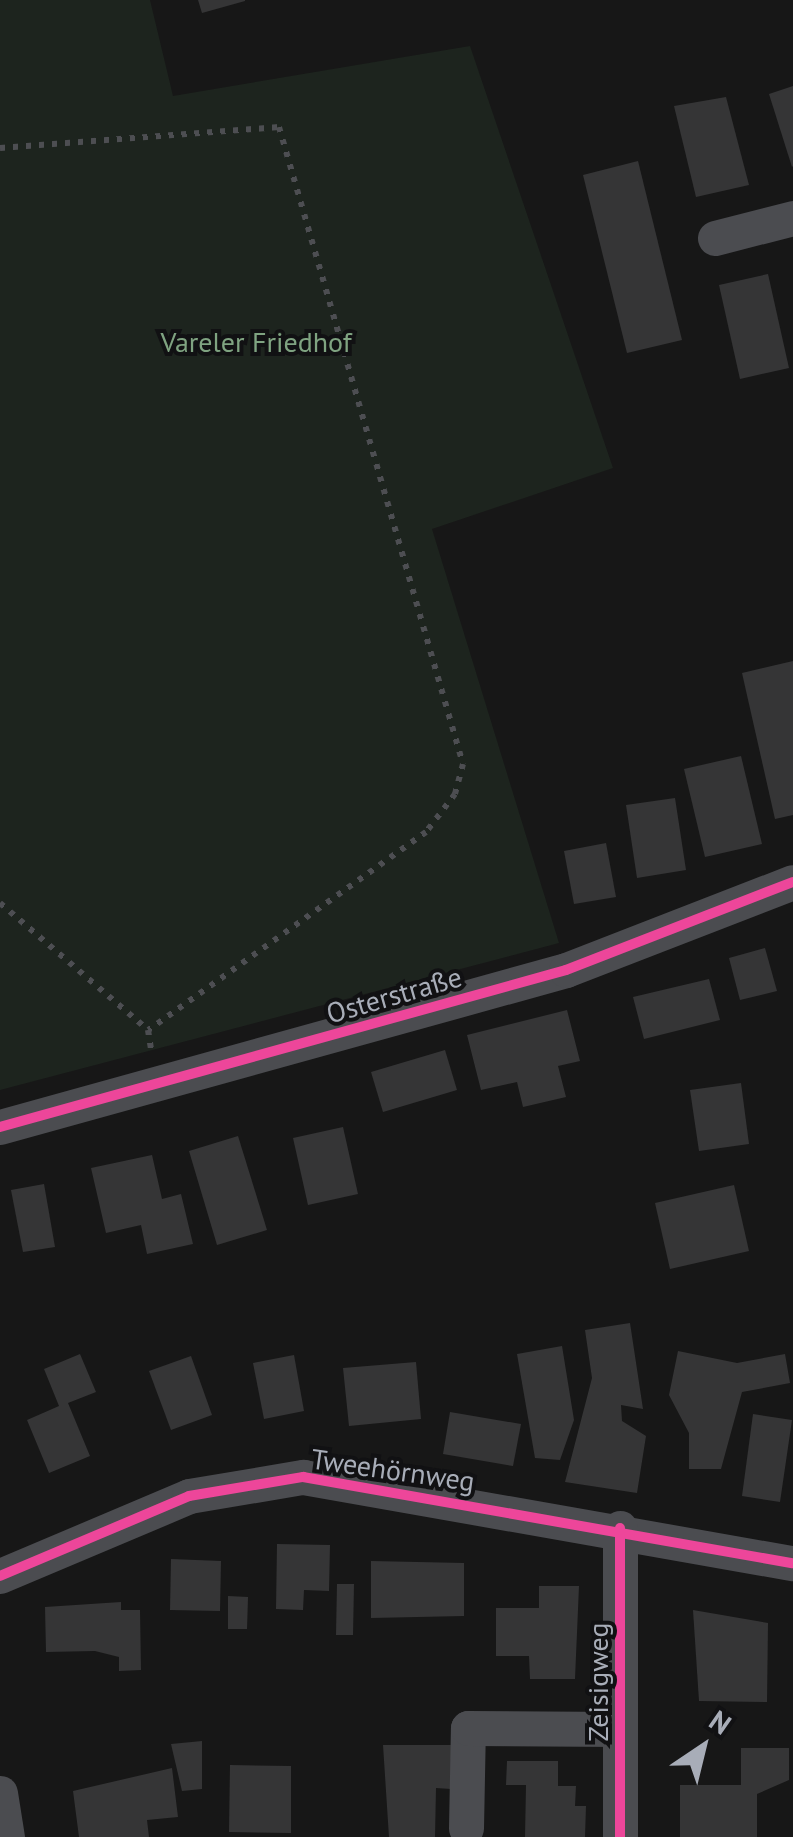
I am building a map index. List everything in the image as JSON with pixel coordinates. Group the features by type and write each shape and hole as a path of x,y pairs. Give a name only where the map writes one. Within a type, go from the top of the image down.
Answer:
{"street":[{"path":"715,238 793,218"},
{"name":"Osterstraße","path":"0,1128 566,970 793,882"},
{"name":"Tweehörnweg","path":"0,1576 189,1496 303,1477 620,1528 793,1564"},
{"name":"Zeisigweg","path":"620,1528 620,1837"},
{"name":"Zeisigweg","path":"466,1828 468,1728 620,1729"},
{"path":"0,1793 7,1837"}],"path":[{"path":"0,148 279,127 463,764 455,794 426,832 148,1030"},
{"path":"0,903 148,1030 158,1085"}],"green space":[{"name":"Vareler Friedhof","path":"0,0 150,0 173,96 470,46 613,468 432,529 559,943 0,1090"}],"building":[{"path":"198,0 245,0 245,1 202,13"},
{"path":"793,86 793,166 792,167 769,94"},
{"path":"726,97 749,185 696,197 674,106"},
{"path":"638,161 682,340 627,353 583,175"},
{"path":"768,274 789,368 740,379 719,285"},
{"path":"793,661 793,815 775,819 742,673"},
{"path":"741,756 762,844 705,857 684,769"},
{"path":"675,798 686,870 637,878 626,805"},
{"path":"606,843 616,897 574,904 564,851"},
{"path":"765,948 777,991 740,1000 729,958"},
{"path":"709,979 720,1020 644,1039 633,997"},
{"path":"567,1010 580,1061 558,1066 566,1097 523,1107 517,1082 481,1090 467,1035"},
{"path":"445,1050 457,1090 383,1112 371,1072"},
{"path":"741,1083 749,1144 699,1151 690,1090"},
{"path":"343,1127 358,1194 308,1205 293,1138"},
{"path":"238,1136 267,1230 217,1245 189,1151"},
{"path":"152,1155 162,1199 181,1194 193,1244 147,1254 141,1225 106,1233 91,1168"},
{"path":"44,1184 55,1247 23,1252 11,1190"},
{"path":"734,1185 749,1251 670,1269 655,1203"},
{"path":"630,1323 643,1409 621,1405 622,1421 646,1436 637,1493 565,1482 592,1378 585,1330"},
{"path":"562,1346 574,1420 560,1460 535,1458 517,1354"},
{"path":"678,1351 737,1363 785,1354 790,1383 742,1392 721,1469 689,1469 689,1433 669,1395"},
{"path":"80,1354 96,1392 68,1403 90,1456 49,1473 27,1420 59,1406 44,1369"},
{"path":"294,1355 304,1411 264,1419 253,1363"},
{"path":"191,1356 212,1415 171,1430 149,1371"},
{"path":"416,1362 421,1419 349,1426 343,1368"},
{"path":"450,1412 521,1424 513,1466 443,1454"},
{"path":"753,1414 792,1420 780,1502 742,1496"},
{"path":"277,1544 330,1545 329,1591 304,1590 303,1610 276,1609"},
{"path":"171,1559 221,1561 220,1611 170,1610"},
{"path":"371,1561 464,1563 464,1616 371,1618"},
{"path":"337,1584 354,1584 353,1635 336,1635"},
{"path":"539,1586 579,1586 575,1679 530,1679 529,1656 496,1656 496,1608 539,1608"},
{"path":"228,1596 248,1597 247,1629 228,1629"},
{"path":"121,1602 121,1610 140,1610 141,1670 119,1671 119,1657 95,1651 46,1652 45,1607"},
{"path":"693,1610 768,1623 767,1702 699,1701"},
{"path":"202,1741 202,1789 182,1791 171,1744"},
{"path":"383,1745 452,1745 451,1789 436,1788 435,1837 389,1837"},
{"path":"741,1748 789,1748 789,1780 757,1794 757,1837 680,1837 680,1785 741,1785"},
{"path":"507,1761 558,1761 558,1786 576,1786 575,1806 586,1806 585,1837 525,1837 526,1785 506,1785"},
{"path":"230,1765 291,1766 291,1833 229,1832"},
{"path":"172,1768 178,1817 147,1820 149,1837 79,1837 73,1791"}],"cycle path":[{"path":"0,1127 566,970 793,882"},
{"path":"0,1576 189,1496 303,1477 793,1563"},
{"path":"620,1528 620,1837"}]}
